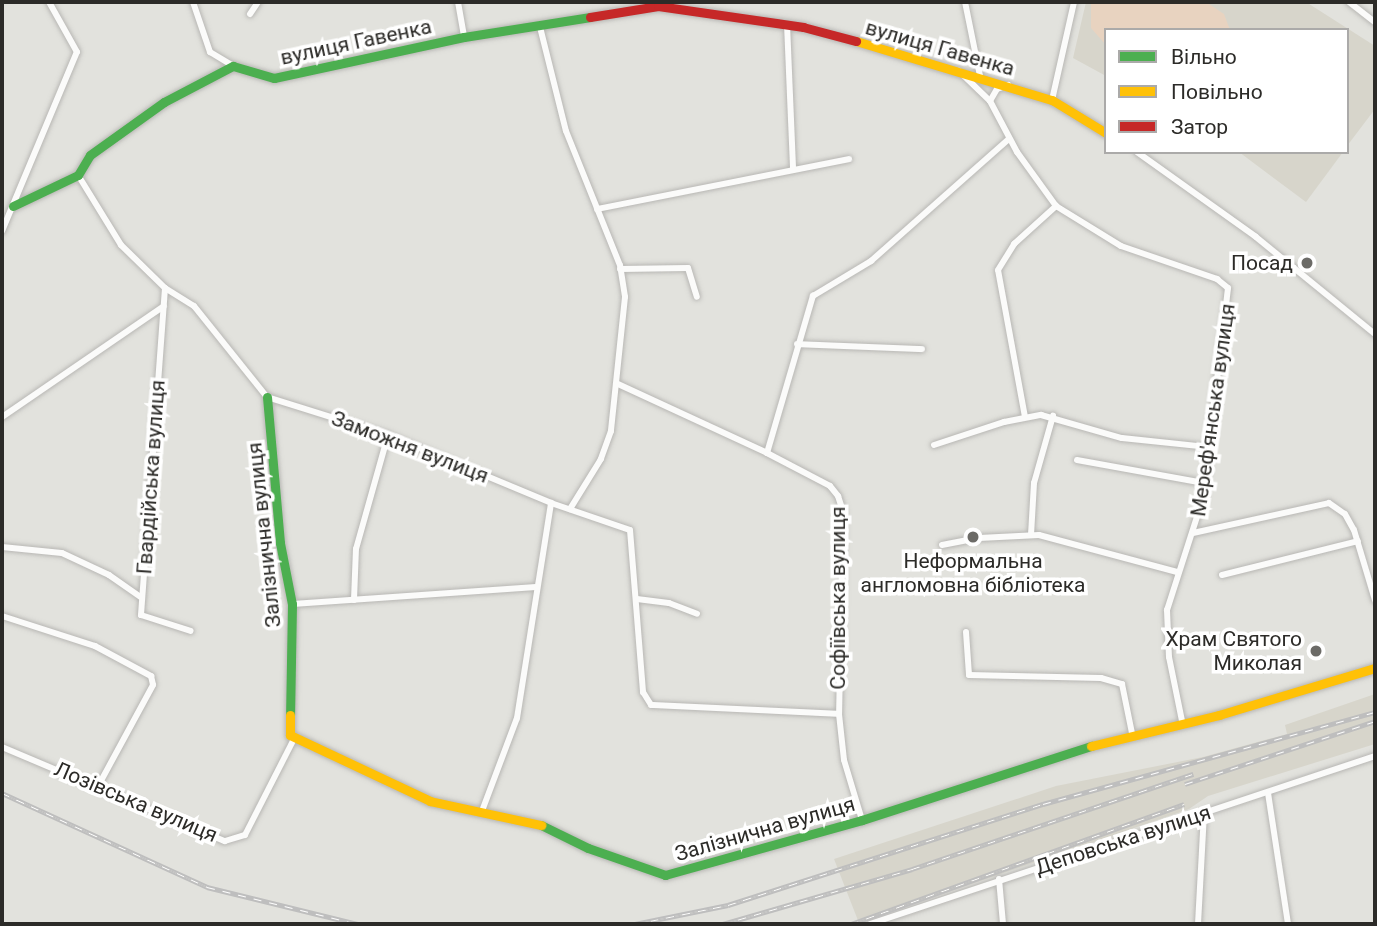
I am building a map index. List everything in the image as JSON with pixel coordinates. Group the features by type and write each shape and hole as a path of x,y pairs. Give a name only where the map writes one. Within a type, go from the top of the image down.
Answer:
{"street":[{"path":"2,231 77,52 49,2"},
{"path":"193,2 210,52 233,66"},
{"path":"250,14 258,2"},
{"path":"458,2 464,37"},
{"path":"965,2 980,76"},
{"path":"1052,100 1074,2"},
{"path":"1350,2 1375,22"},
{"name":"вулиця Гавенка","path":"233,66 274,78 464,37 540,27 657,4 787,24 957,69 1052,100 1104,132"},
{"path":"787,24 793,169"},
{"path":"540,27 562,119 620,269 625,297 618,384 607,444 570,509"},
{"path":"13,206 78,175 90,155 164,103 233,66"},
{"name":"Мереф'янська вулиця","path":"957,69 990,101 1009,139 1056,206 1121,246 1217,279 1228,288 1204,483 1193,533 1177,572 1166,627 1182,720"},
{"path":"990,101 997,89 1008,85"},
{"path":"767,453 809,302 818,292 871,261 1009,139"},
{"path":"1140,154 1256,237 1375,334"},
{"path":"597,209 849,159"},
{"path":"78,175 121,245 165,288 194,306 267,397"},
{"path":"1025,417 998,270 1014,244 1056,206"},
{"path":"620,269 688,268 697,297"},
{"name":"Гвардійська вулиця","path":"142,598 165,288"},
{"path":"2,417 164,306"},
{"path":"797,344 922,349"},
{"name":"Софіївська вулиця","path":"618,384 767,453 830,486 841,501 839,714 844,760 862,820"},
{"name":"Заможня вулиця","path":"267,397 388,435 551,503 629,530 637,599"},
{"name":"Залізнична вулиця","path":"267,397 280,543 292,604 290,735 430,801 543,825 588,848 665,876 862,820 1132,733 1182,720 1219,715 1375,668"},
{"path":"1031,535 1034,484 1053,416"},
{"path":"934,445 1025,417 1053,416 1122,438 1207,447"},
{"path":"354,600 356,549 388,435"},
{"path":"1077,460 1204,483"},
{"path":"482,811 517,718 551,503"},
{"path":"1193,533 1329,503 1345,514 1358,541 1375,600"},
{"path":"942,545 1031,535 1177,572"},
{"path":"1222,575 1358,541"},
{"name":"Гвардійська вулиця","path":"2,547 62,553 110,575 142,598"},
{"path":"292,604 536,587"},
{"path":"142,598 141,615 191,631"},
{"path":"697,614 669,603 637,599 643,692 651,705 839,714"},
{"path":"2,616 95,646 151,676 153,685 97,788"},
{"path":"966,632 969,675 1101,678 1122,684 1132,733"},
{"name":"Лозівська вулиця","path":"2,747 191,830 234,840 245,835 295,737"},
{"name":"Деповська вулиця","path":"870,924 1375,756"},
{"path":"1269,793 1288,924"},
{"path":"1198,924 1204,814"},
{"path":"999,879 1003,924"}],"shaded area":[{"path":"1086,2 1306,2 1347,28 1104,28 1104,75 1073,58"},
{"path":"1091,2 1206,2 1224,14 1229,28 1104,28 1104,43 1091,28"},
{"path":"1349,29 1375,46 1375,109 1349,143"},
{"path":"1242,154 1342,154 1306,202"},
{"path":"1375,694 1375,744 1208,796 1189,809 859,923 834,859 1056,786 1203,757 1287,734 1285,725"}],"railway":[{"path":"635,924 728,905 1043,804 1375,712"},
{"path":"1185,784 1375,721"},
{"path":"723,924 912,869 1193,774"},
{"path":"2,793 207,887 358,924"},
{"path":"851,924 1184,804"}],"traffic: fast":[{"path":"13,206 78,175 90,155 164,102 233,66 274,78 464,37 590,17"},
{"path":"267,397 280,543 292,604 290,715"},
{"path":"541,825 588,848 665,875 862,820 1091,746"}],"traffic: slow":[{"path":"856,41 1052,100 1104,132"},
{"path":"1091,746 1219,715 1375,668"},
{"path":"290,715 290,735 430,801 541,825"}],"traffic: jam":[{"path":"590,17 658,6 803,27 856,41"}],"place":[{"name":"Посад","path":"1307,263"},
{"name":"Неформальна англомовна бібліотека","path":"973,537"},
{"name":"Храм Святого Миколая","path":"1316,651"}]}
